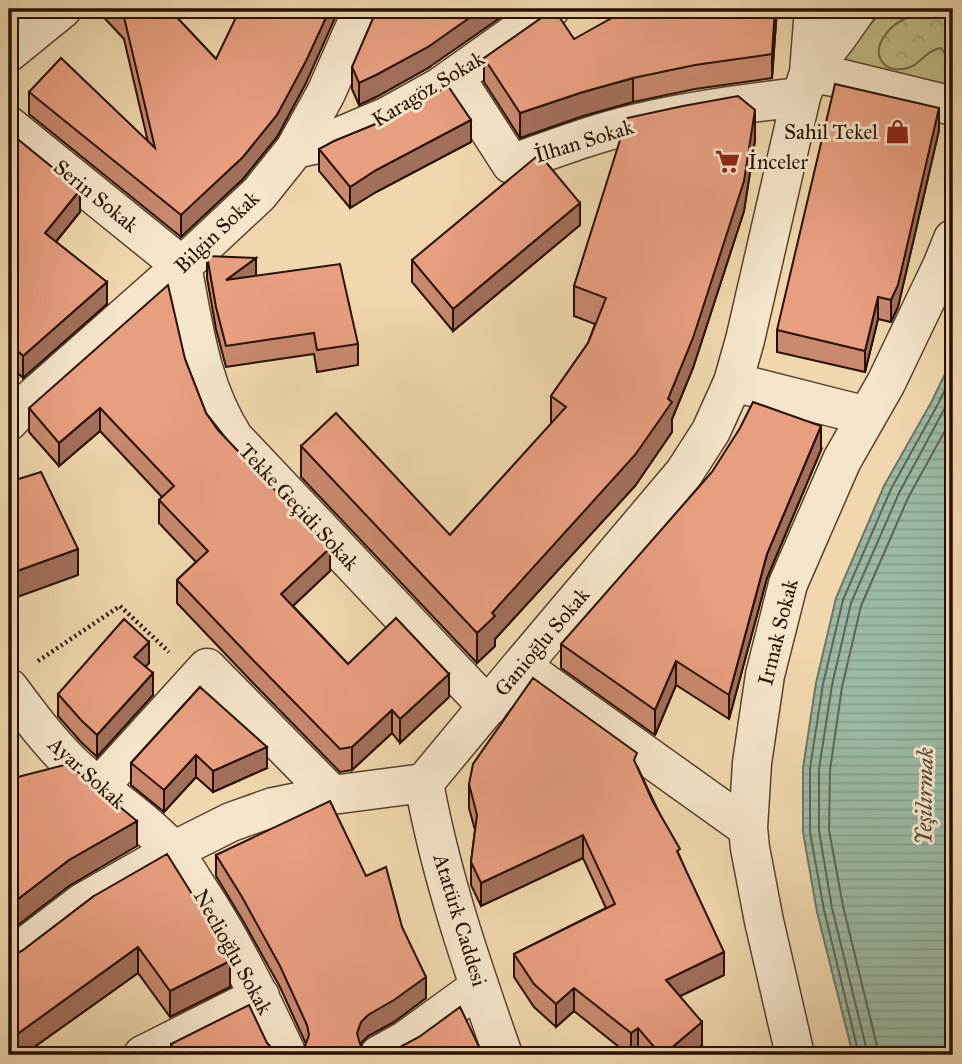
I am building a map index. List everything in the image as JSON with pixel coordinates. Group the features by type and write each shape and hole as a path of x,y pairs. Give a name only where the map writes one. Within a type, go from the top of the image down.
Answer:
{"street":[{"path":"9,52 62,9"},
{"name":"Bilgin Sokak","path":"11,413 183,267 259,194 295,149 326,93 363,9"},
{"name":"Karagöz Sokak","path":"295,149 327,142 354,132 397,111 455,77 550,9"},
{"name":"Ganioğlu Sokak","path":"424,783 684,473 712,431 733,382 745,340 805,85 814,9"},
{"name":"Ganioğlu Sokak","path":"805,85 857,9"},
{"path":"805,85 834,76 953,106"},
{"name":"İlhan Sokak","path":"455,77 511,164 635,124 805,85"},
{"name":"Serin Sokak","path":"9,126 183,267"},
{"name":"Irmak Sokak","path":"795,1055 764,921 748,828 752,763 765,675 788,584 842,460 886,383 953,239"},
{"name":"Tekke Geçidi Sokak","path":"183,267 201,364 220,417 234,438 488,706"},
{"path":"733,382 867,416"},
{"path":"521,666 748,828"},
{"path":"35,775 87,777 207,668 332,795"},
{"name":"Ayar Sokak","path":"20,677 40,729 87,777 173,851"},
{"path":"9,959 82,903 231,821 274,807 332,795 424,783"},
{"name":"Atatürk Caddesi","path":"424,783 447,886 503,1055"},
{"name":"Neclioğlu Sokak","path":"173,851 209,906 260,996 287,1055"},
{"path":"379,1055 406,1040 480,987"},
{"path":"143,1055 260,996"}],"path":[{"path":"20,677 120,606 198,678"}],"green space":[{"path":"884,9 953,9 953,106 834,77 851,45"},
{"path":"936,9 953,9 953,83 948,81 945,73 947,57 941,48 935,49 909,68 887,67 879,50 883,38 908,17"}],"water":[{"name":"Yeşilırmak","path":"953,357 953,1055 853,1055 817,912 803,832 803,768 816,683 836,598 884,486 932,401"}],"building":[{"path":"116,9 169,9 216,59 240,9 330,9 277,115 243,157 181,215 29,92 61,58 155,148 124,17"},
{"path":"377,9 482,9 428,47 359,83 352,67"},
{"path":"554,9 574,39 628,9 775,9 772,54 695,65 633,78 520,113 484,58"},
{"path":"835,84 939,108 898,285 891,300 878,297 865,351 777,330"},
{"path":"448,86 471,120 376,170 350,187 319,149 395,116"},
{"path":"738,96 755,110 744,181 693,338 668,399 672,402 635,455 492,613 495,616 477,633 301,446 336,413 450,535 566,407 551,396 588,343 606,298 574,286 627,118"},
{"path":"9,132 80,190 45,233 107,282 23,356 9,343"},
{"path":"540,155 580,203 453,309 412,260"},
{"path":"207,256 256,258 226,280 340,264 358,344 317,350 314,333 226,346"},
{"path":"168,285 185,359 206,413 218,430 330,548 281,594 348,664 396,618 449,674 400,719 392,710 352,747 340,749 177,580 208,551 159,500 174,486 100,408 59,443 29,408"},
{"path":"753,402 821,426 767,554 729,695 676,661 655,710 561,644 712,472"},
{"path":"41,472 78,549 9,574 9,482"},
{"path":"124,619 149,642 134,657 153,673 97,735 58,694"},
{"path":"533,678 637,753 634,760 653,802 680,849 677,851 724,952 666,980 702,1022 663,1055 638,1028 631,1033 574,988 556,1004 534,984 514,954 615,904 583,835 481,883 471,862 477,815 469,784 473,764"},
{"path":"200,687 267,747 213,771 196,755 164,790 131,763"},
{"path":"9,698 17,709 9,715"},
{"path":"68,764 137,821 69,860 9,906 9,777"},
{"path":"330,801 366,876 386,867 402,927 426,977 361,1022 357,1033 360,1044 368,1053 377,1055 287,1055 297,1053 305,1046 309,1035 307,1025 280,966 216,855"},
{"path":"167,854 230,961 170,991 138,947 9,1040 9,954 22,951 94,896"},
{"path":"249,1005 267,1043 274,1051 285,1055 176,1055 171,1044"},
{"path":"460,1007 483,1055 379,1055 389,1053 419,1037"}],"place":[{"name":"Sahil Tekel","path":"898,132"},
{"name":"İnceler","path":"728,162"}]}
